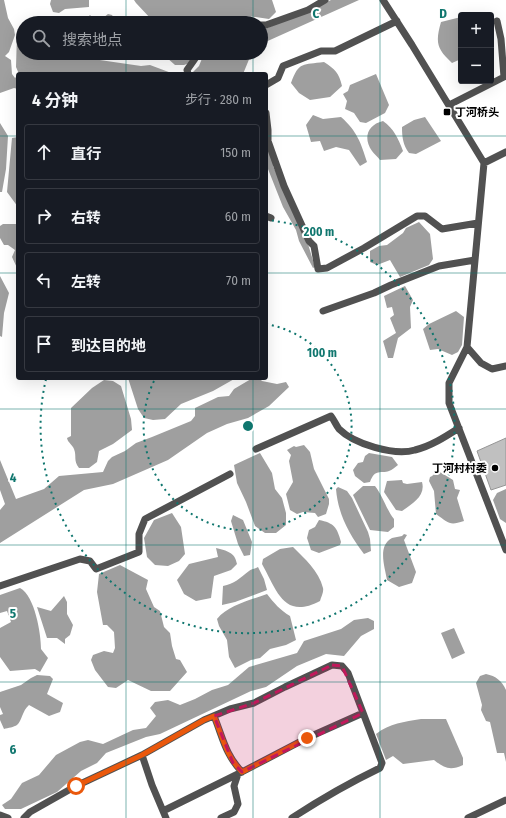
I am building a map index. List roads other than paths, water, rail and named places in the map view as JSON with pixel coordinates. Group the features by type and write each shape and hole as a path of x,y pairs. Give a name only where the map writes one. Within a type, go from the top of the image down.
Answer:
{"street":[{"path":"268,23 308,10 325,0"},
{"path":"383,0 484,163 467,347 449,384 449,403 506,550"},
{"path":"268,84 278,78 283,66 321,51 335,51 397,21"},
{"path":"449,105 504,77 501,39 497,21"},
{"path":"188,72 187,70 194,60"},
{"path":"268,130 268,141 284,186 309,241 314,246 318,269 327,268 417,216 425,216 442,229 478,223"},
{"path":"484,163 506,152"},
{"path":"323,311 374,293 439,266 475,260"},
{"path":"467,347 480,363 492,369 506,366"},
{"path":"256,449 331,416 338,428 348,436 363,444 398,451 413,451 430,445 459,428"},
{"path":"0,586 80,559 90,561 96,568 139,552 139,534 145,519 230,474"},
{"path":"24,818 30,812 76,786 142,755 204,720 230,709 254,703 332,665 342,666 348,673 382,763 380,768 326,796 292,818"},
{"path":"142,755 164,815 307,738 363,713"},
{"path":"214,716 224,746 240,773"},
{"path":"221,818 234,812 238,804 234,786 240,773"},
{"path":"468,818 506,800"},
{"path":"0,815 8,818"}],"place":[{"name":"丁河桥头","path":"447,112"},
{"name":"丁河村村委","path":"495,468"}]}
